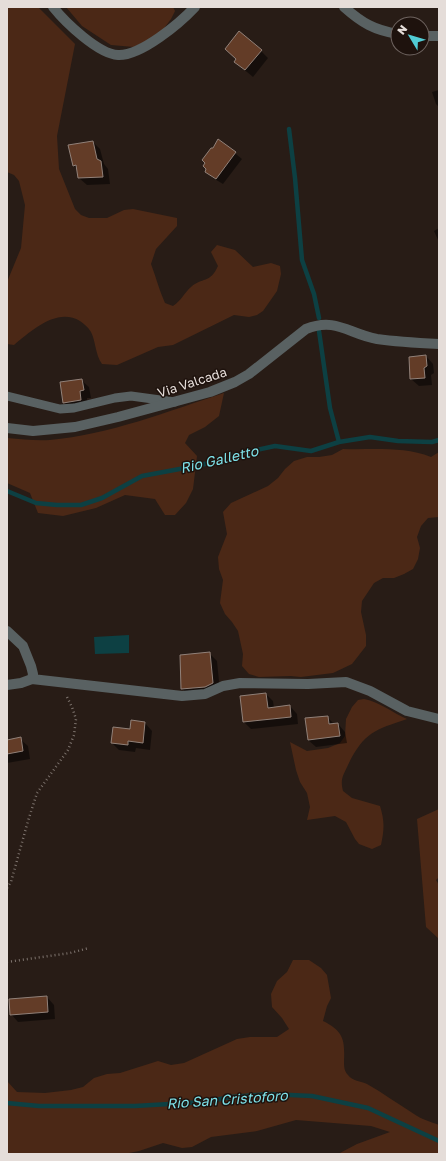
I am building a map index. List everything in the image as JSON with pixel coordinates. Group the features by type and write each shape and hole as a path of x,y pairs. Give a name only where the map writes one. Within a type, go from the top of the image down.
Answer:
{"street":[{"path":"53,7 64,20 85,38 105,51 118,55 132,52 152,42 194,7"},
{"path":"344,7 360,21 383,32 390,33"},
{"name":"Via Valcada","path":"7,428 33,431 75,427 177,402 210,392 235,382 249,374 306,329 317,325 335,325 376,339 439,344"},
{"path":"7,631 23,646 31,666 33,674 32,679"},
{"path":"7,685 21,683 32,679 182,696 205,694 223,686 240,683 308,684 346,682 370,691 407,712 439,719"}],"lane":[{"path":"7,396 60,409 74,408 130,396 177,402"}],"path":[{"path":"7,888 11,882 37,793 68,750 74,735 76,719 72,707 56,681"},
{"path":"7,962 70,953 89,948"}],"shaded area":[{"path":"7,7 38,7 75,44 57,136 59,169 75,209 81,215 89,218 107,218 124,210 133,209 177,218 177,226 156,249 151,264 165,303 173,306 191,287 209,278 215,272 218,266 211,252 217,245 235,250 253,267 271,263 280,266 281,274 277,291 263,311 257,315 249,317 234,315 173,345 158,347 117,365 102,364 90,330 80,321 71,317 62,317 45,322 28,333 14,345 7,344 7,282 21,248 25,205 19,181 14,175 7,172"},
{"path":"66,7 173,7 175,11 159,35 134,47 111,45 82,26"},
{"path":"224,393 219,416 205,427 189,435 185,443 197,456 193,489 186,503 175,515 165,515 155,499 125,495 96,508 63,516 38,513 30,493 7,483 7,438 50,440 94,433 116,428"},
{"path":"343,449 387,449 410,451 431,457 439,452 439,517 428,518 421,526 417,537 420,548 418,559 413,569 394,578 383,578 374,583 362,601 361,612 366,635 366,646 352,664 333,673 301,677 259,677 249,674 242,666 243,654 238,631 225,614 220,603 223,580 219,569 218,557 227,534 223,512 231,503 268,486 294,461 307,457 332,455"},
{"path":"364,699 380,705 407,719 378,730 365,739 359,745 342,778 343,791 352,798 380,806 383,821 382,840 381,845 372,849 359,844 346,822 335,816 307,820 310,807 307,793 300,782 296,770 290,742 307,751 328,748 340,743 345,736 346,719 352,707 358,700"},
{"path":"439,809 439,877 436,880 439,885 439,939 426,927 417,819"},
{"path":"293,960 309,960 321,968 327,975 331,998 323,1021 335,1028 341,1036 344,1047 344,1067 350,1077 367,1084 417,1116 439,1125 439,1154 338,1154 357,1144 390,1132 371,1126 296,1120 257,1131 211,1137 192,1147 182,1148 163,1143 124,1154 7,1154 7,1081 17,1092 45,1093 71,1090 83,1087 94,1078 107,1074 120,1073 158,1061 171,1065 184,1063 237,1039 250,1037 277,1037 289,1029 272,1007 271,994 277,981 287,972"}],"water":[{"path":"129,635 129,653 95,654 94,637"}],"building":[{"path":"239,31 262,50 245,70 234,62 236,59 225,49"},
{"path":"218,139 236,152 216,179 205,172 206,169 203,166 205,163 202,160 211,148 213,148"},
{"path":"93,141 97,159 101,161 103,177 78,178 76,165 73,166 68,145"},
{"path":"426,355 427,366 424,368 425,378 410,379 409,357"},
{"path":"82,379 84,390 80,391 81,400 63,403 60,382"},
{"path":"210,652 213,683 205,687 181,689 180,655"},
{"path":"266,693 268,708 290,705 291,717 243,722 240,696"},
{"path":"328,716 329,724 338,723 340,736 308,740 305,718"},
{"path":"131,720 145,722 143,743 128,741 128,745 111,743 113,727 130,729"},
{"path":"21,737 23,751 7,754 7,740"},
{"path":"47,996 48,1012 10,1015 9,999"}],"waterway":[{"path":"289,129 302,260 314,294 319,318"},
{"path":"319,331 330,408 339,442"},
{"name":"Rio Galletto","path":"7,491 36,503 81,505 102,498 142,476 201,465 275,446 311,451 339,442 370,437 398,441 432,442 439,440"},
{"name":"Rio San Cristoforo","path":"7,1103 39,1106 135,1106 204,1102 231,1097 268,1094 312,1096 368,1108 439,1141"}]}
